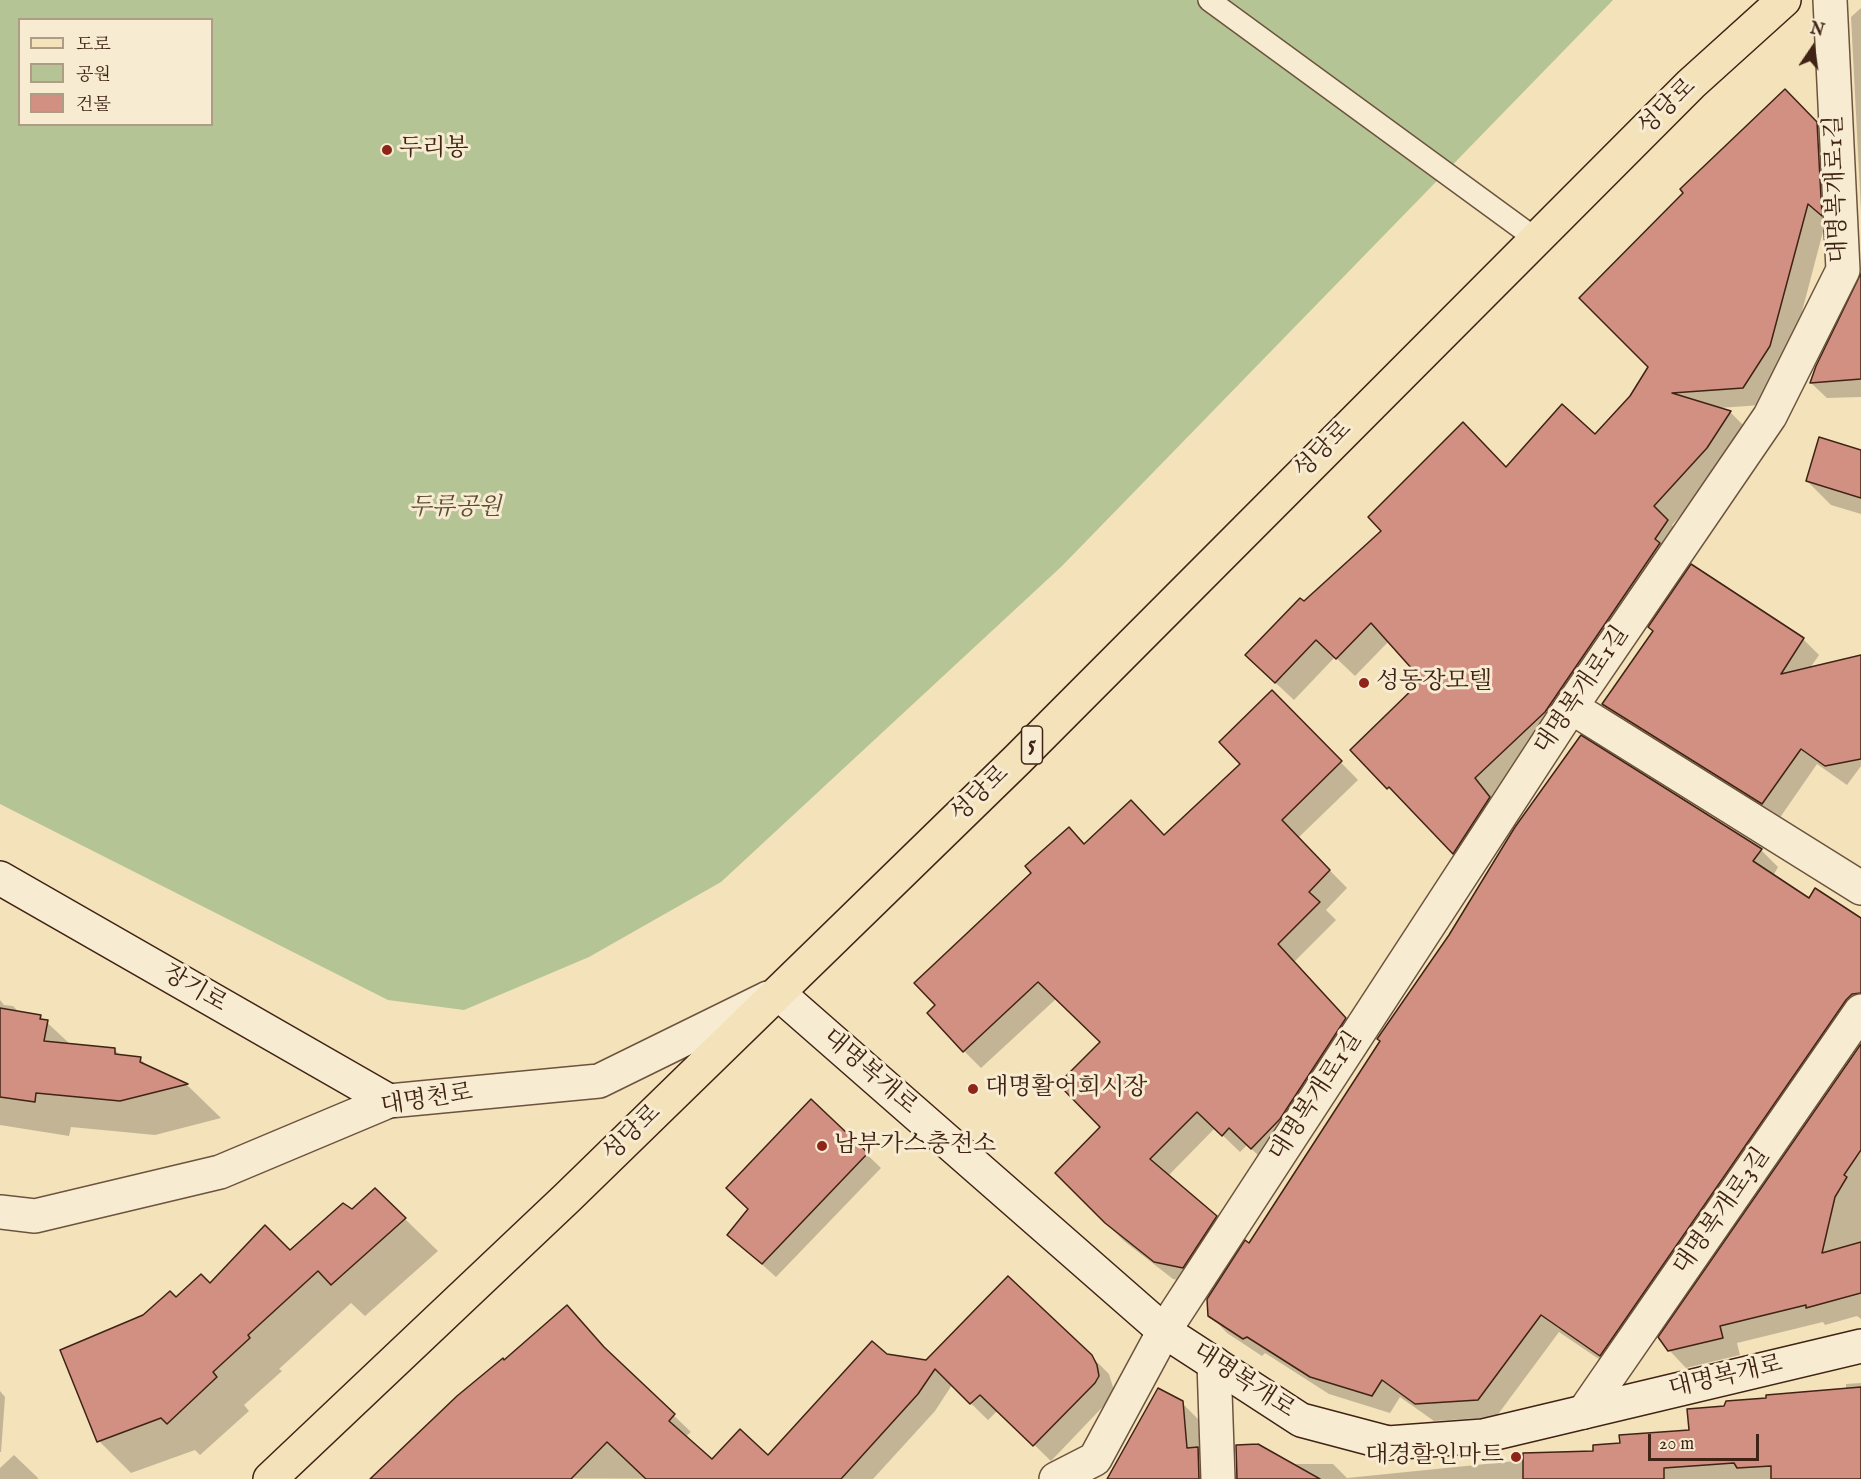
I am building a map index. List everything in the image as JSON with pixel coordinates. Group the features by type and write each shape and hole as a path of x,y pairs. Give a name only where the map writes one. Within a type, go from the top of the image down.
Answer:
{"main road":[{"name":"성당로","path":"270,1479 778,993 1018,759 1691,84 1784,0"}],"street":[{"name":"대명복개로1길","path":"1056,1479 1095,1459 1164,1331 1571,707 1770,416 1852,280 1830,0"},
{"path":"1571,707 1861,888"},
{"name":"장기로","path":"0,878 389,1101"},
{"name":"대명천로","path":"0,1212 35,1216 220,1172 389,1101 599,1081 778,993"},
{"name":"대명복개로","path":"778,993 1164,1331 1300,1420 1388,1443 1483,1436 1861,1346"},
{"name":"대명복개로3길","path":"1584,1412 1861,1011"},
{"path":"1214,1363 1218,1479"}],"lane":[{"path":"1209,0 1536,238"}],"green space":[{"name":"두류공원","path":"0,0 1613,0 1062,566 721,882 589,957 464,1010 388,1000 0,804"}],"building":[{"path":"1785,89 1817,122 1822,216 1808,204 1770,346 1743,388 1672,393 1731,411 1707,448 1654,506 1668,520 1655,539 1660,543 1545,712 1475,778 1490,797 1453,854 1350,750 1422,680 1371,623 1336,659 1316,640 1275,683 1245,655 1300,598 1304,601 1381,531 1368,517 1463,422 1506,467 1562,404 1595,434 1630,396 1648,367 1579,298 1683,193 1680,189"},
{"path":"1861,273 1861,379 1810,383 1816,366"},
{"path":"1819,437 1861,450 1861,498 1806,481"},
{"path":"1691,564 1804,638 1781,674 1861,655 1861,759 1825,766 1801,749 1762,804 1602,704 1653,631 1648,627"},
{"path":"1272,690 1342,761 1282,820 1330,870 1309,892 1320,902 1278,944 1346,1018 1280,1119 1251,1149 1229,1128 1222,1136 1197,1112 1150,1159 1217,1216 1183,1268 1154,1262 1105,1223 1055,1173 1100,1127 1058,1084 1100,1042 1038,982 963,1052 927,1013 935,1005 914,983 1031,873 1025,866 1069,827 1084,844 1131,800 1164,835 1240,764 1219,742"},
{"path":"1581,735 1762,849 1753,861 1809,898 1815,888 1861,918 1861,993 1852,994 1846,1000 1600,1356 1541,1315 1478,1400 1415,1404 1382,1380 1372,1396 1310,1377 1247,1337 1243,1339 1208,1316 1207,1299 1245,1240 1249,1243 1380,1041 1377,1039 1449,935 1515,827"},
{"path":"0,1008 41,1015 40,1019 48,1020 44,1041 115,1048 115,1054 141,1057 140,1062 188,1084 120,1101 36,1093 35,1102 0,1097"},
{"path":"1861,1044 1861,1150 1844,1175 1847,1177 1835,1197 1822,1253 1861,1242 1861,1293 1806,1308 1806,1305 1720,1326 1723,1338 1668,1351 1658,1337"},
{"path":"811,1099 868,1153 762,1264 727,1235 748,1209 726,1188"},
{"path":"375,1188 406,1218 331,1285 318,1271 248,1335 250,1338 213,1372 217,1377 167,1424 161,1418 97,1442 60,1350 143,1315 170,1291 176,1297 201,1274 210,1283 265,1225 290,1250 343,1203 352,1209"},
{"path":"1008,1276 1092,1355 1099,1376 1095,1383 1033,1446 980,1395 970,1404 935,1369 918,1394 841,1479 646,1479 607,1442 571,1479 370,1479 457,1396 503,1358 504,1360 567,1305 604,1347 675,1414 669,1421 712,1459 740,1429 768,1455 872,1341 887,1354 926,1360"},
{"path":"1861,1387 1861,1479 1771,1479 1771,1466 1737,1468 1734,1463 1664,1468 1664,1479 1523,1479 1523,1453 1593,1451 1593,1445 1620,1443 1619,1435 1689,1430 1687,1409 1724,1406 1726,1401 1766,1398 1766,1395"},
{"path":"1158,1388 1183,1401 1187,1448 1198,1447 1199,1479 1107,1479"},
{"path":"1258,1444 1320,1479 1237,1479 1236,1445"}],"place":[{"name":"두리봉","path":"387,150"},
{"name":"성동장모텔","path":"1364,683"},
{"name":"대명활어회시장","path":"973,1089"},
{"name":"남부가스충전소","path":"822,1146"},
{"name":"대경할인마트","path":"1516,1457"}]}
